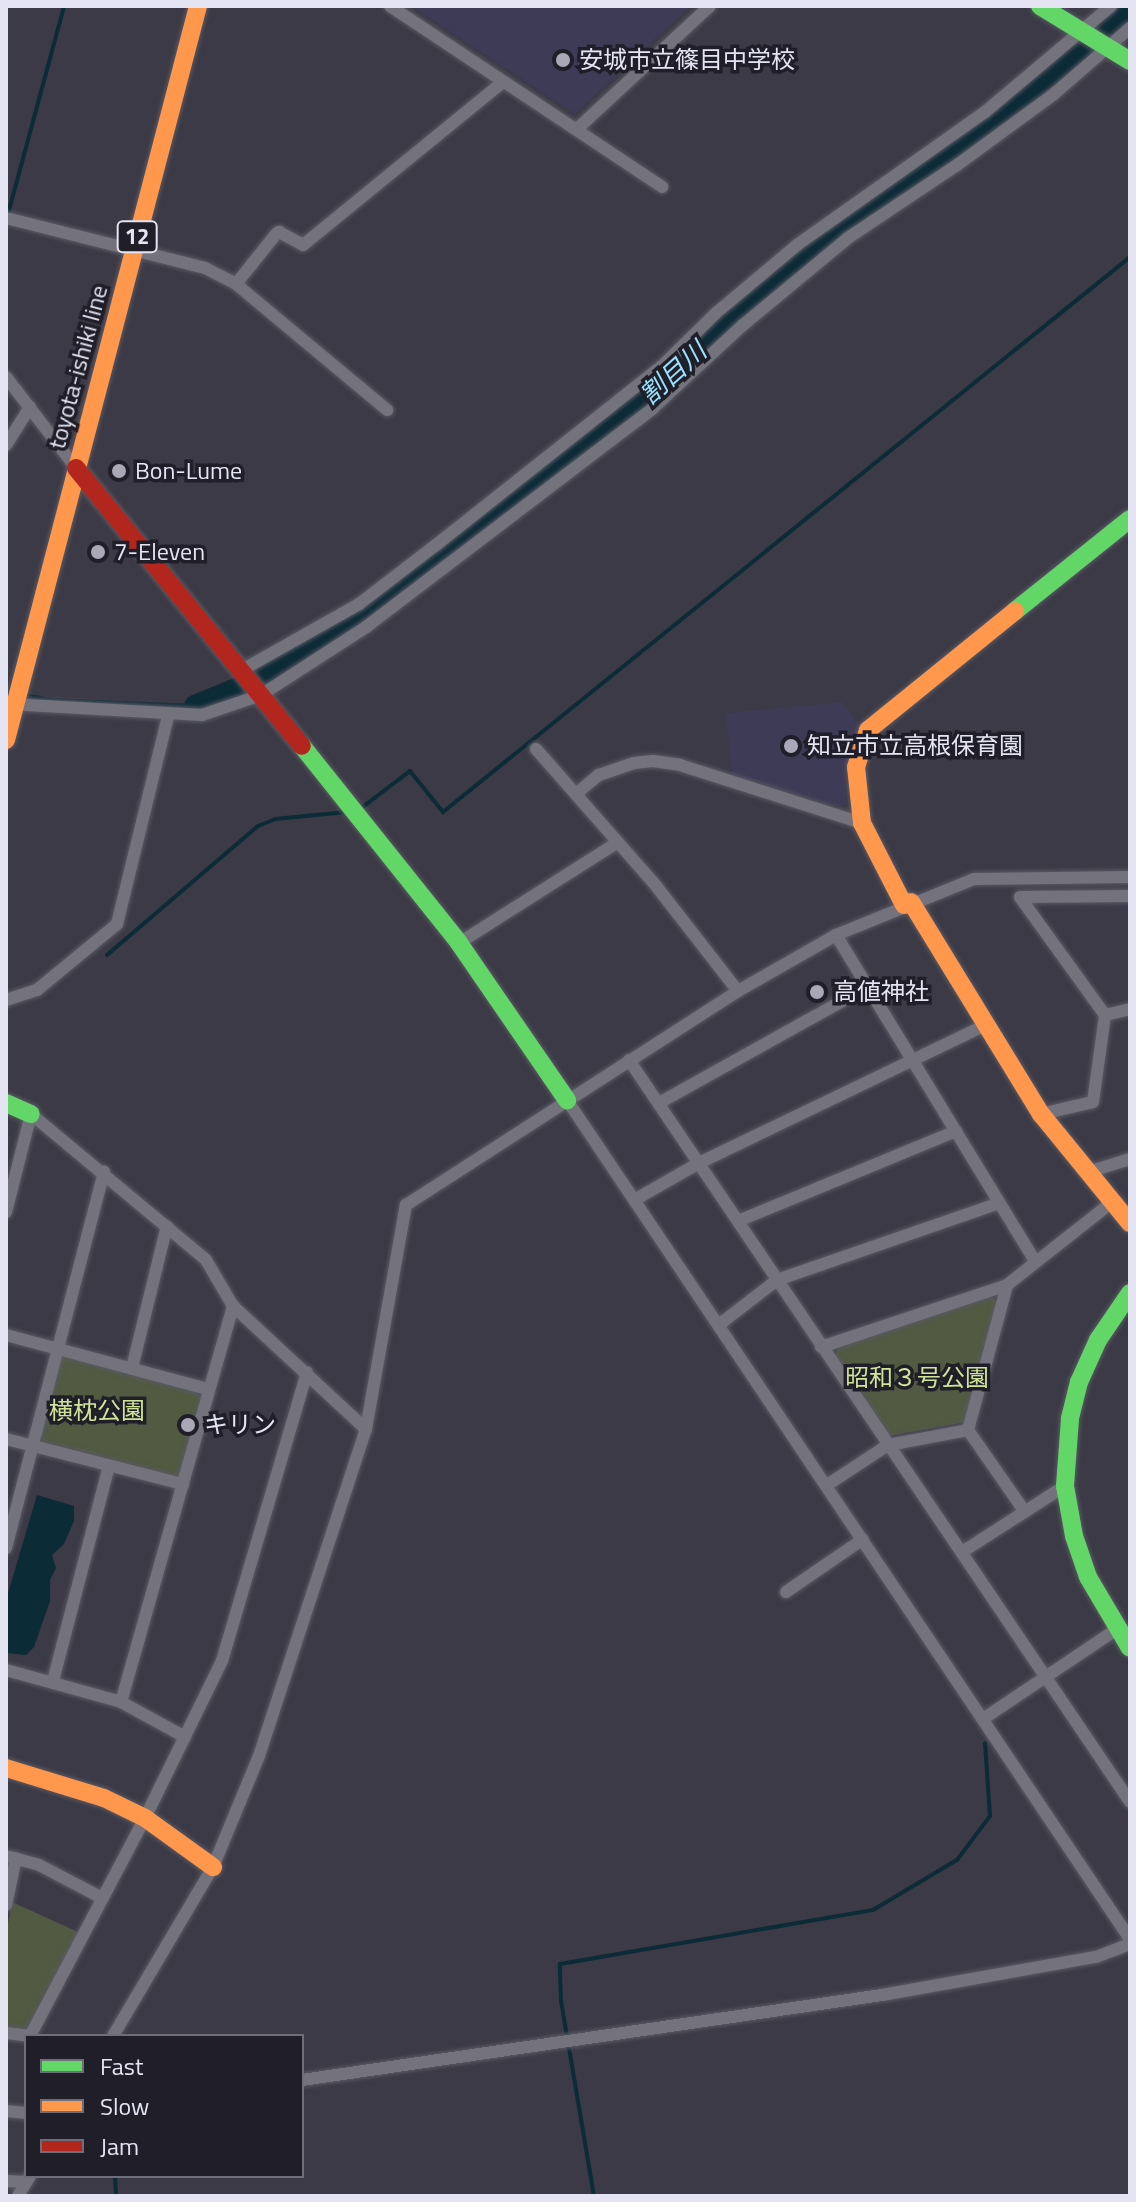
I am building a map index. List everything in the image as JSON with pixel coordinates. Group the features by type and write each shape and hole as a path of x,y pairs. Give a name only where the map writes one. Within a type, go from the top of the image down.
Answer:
{"street":[{"name":"toyota-ishiki line","path":"6,740 14,699 109,356 198,6"},
{"path":"390,6 662,187"},
{"path":"577,129 710,6"},
{"path":"1040,6 1130,61"},
{"path":"245,674 359,604 425,554 662,366 716,313 797,245 936,149 1111,6"},
{"path":"14,699 202,715 261,695 366,627 628,427 848,238 1042,103 1130,28"},
{"path":"236,284 276,234 279,232 303,245 503,82"},
{"path":"6,218 205,268 236,284 387,410"},
{"path":"6,377 459,943 720,1324 1130,1942 1096,1957 882,1995 304,2080"},
{"path":"6,445 30,407"},
{"path":"1130,519 868,730 856,767 862,823 908,904 1041,1114 1130,1223"},
{"path":"6,1000 37,990 117,924 169,713"},
{"path":"536,749 618,842 738,991"},
{"path":"576,794 599,775 634,763 653,761 680,765 862,823"},
{"path":"459,943 618,842"},
{"path":"114,2034 213,1867 259,1756 366,1429 406,1205 738,991 836,935 974,879 1130,877"},
{"path":"1041,1114 1093,1102 1105,1015 1020,897 1130,896"},
{"path":"836,935 1035,1261"},
{"path":"659,1103 866,988"},
{"path":"1105,1015 1130,1009"},
{"path":"636,1199 699,1163 984,1026"},
{"path":"629,1060 1130,1802"},
{"path":"6,1103 31,1114 206,1260 233,1306 366,1429"},
{"path":"6,1212 31,1114"},
{"path":"738,1221 956,1131"},
{"path":"1088,1172 1130,1159"},
{"path":"6,1548 104,1172"},
{"path":"821,1347 1007,1285 1112,1202"},
{"path":"720,1324 777,1280 999,1203"},
{"path":"132,1368 167,1226"},
{"path":"1007,1285 968,1430 1025,1512"},
{"path":"1130,1293 1098,1340 1079,1382 1068,1430 1065,1486 1074,1536 1088,1577 1130,1648"},
{"path":"121,1702 207,1389 233,1306"},
{"path":"6,1335 207,1389"},
{"path":"30,2034 145,1818 222,1661 307,1372"},
{"path":"827,1485 888,1445 968,1430"},
{"path":"6,1439 183,1484"},
{"path":"53,1681 109,1466"},
{"path":"962,1552 1065,1486"},
{"path":"786,1592 863,1539"},
{"path":"983,1719 1117,1629"},
{"path":"6,1670 121,1702 185,1737"},
{"path":"6,1768 83,1791 145,1818 213,1867"},
{"path":"6,1905 11,1857 39,1865 102,1898"},
{"path":"6,2181 28,2179"},
{"path":"18,2196 28,2179"}],"shaded area":[{"name":"安城市立篠目中学校","path":"411,6 691,6 575,114"},
{"name":"知立市立高根保育園","path":"842,702 860,724 845,768 846,804 840,807 732,775 726,713"}],"green space":[{"name":"昭和３号公園","path":"991,1295 998,1303 966,1422 888,1436 835,1357 838,1347"},
{"name":"横枕公園","path":"65,1356 198,1393 201,1397 177,1478 43,1442 40,1436 60,1359"},
{"path":"12,1902 78,1932 28,2027 22,2030 6,2028 6,1933"}],"water":[{"path":"37,1495 74,1506 74,1521 64,1544 52,1555 56,1568 50,1580 50,1601 34,1647 26,1655 6,1653 6,1600"}],"waterway":[{"path":"8,214 64,6"},
{"name":"割目川","path":"195,706 241,687 369,613 629,412 670,377 703,342 775,281 843,228 961,147 1130,8"},
{"path":"360,809 410,771 443,812 1130,257"},
{"path":"24,695 52,700 195,706"},
{"path":"107,955 258,826 275,819 347,812"},
{"path":"594,2196 561,2001 560,1964 873,1910 957,1860 990,1816 985,1743"},
{"path":"115,2178 116,2196"}],"traffic: fast":[{"path":"1040,6 1130,61"},
{"path":"1015,611 1130,519"},
{"path":"302,746 459,943 567,1100"},
{"path":"6,1103 31,1114"},
{"path":"1130,1293 1098,1340 1079,1382 1070,1419 1065,1486 1074,1536 1088,1577 1130,1648"}],"traffic: slow":[{"path":"6,740 198,6"},
{"path":"904,905 862,823 856,767 868,730 1015,611"},
{"path":"911,902 1041,1114 1130,1223"},
{"path":"6,1768 104,1798 145,1818 213,1867"}],"traffic: jam":[{"path":"76,468 302,746"}],"place":[{"name":"安城市立篠目中学校","path":"563,60"},
{"name":"Bon-Lume","path":"119,471"},
{"name":"7-Eleven","path":"98,552"},
{"name":"知立市立高根保育園","path":"791,746"},
{"name":"高値神社","path":"817,992"},
{"name":"キリン","path":"188,1425"}]}
